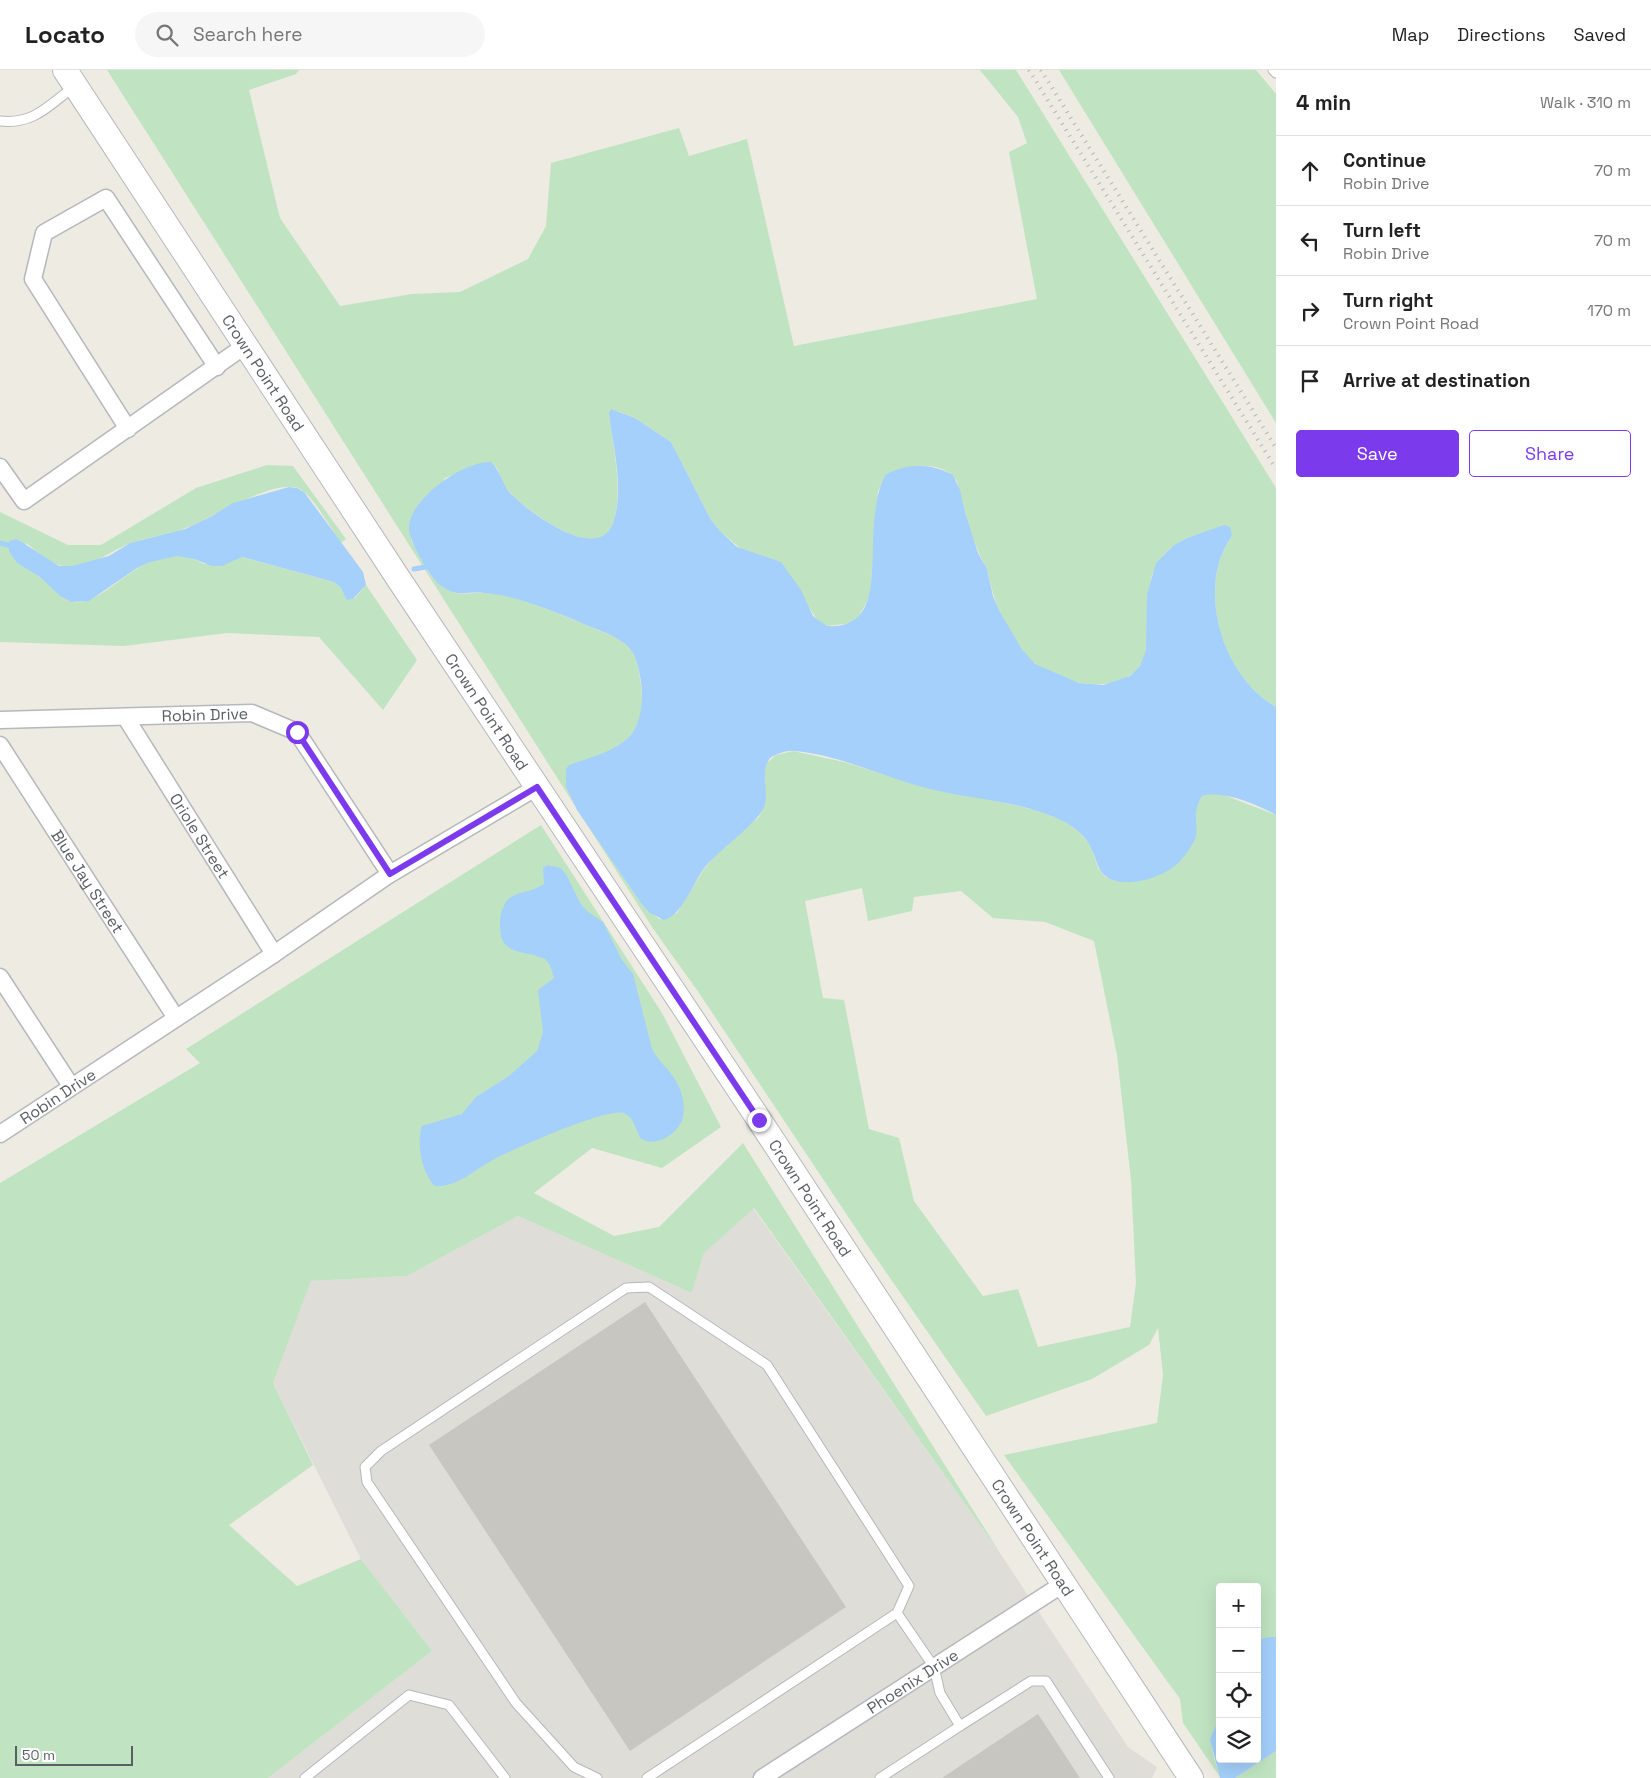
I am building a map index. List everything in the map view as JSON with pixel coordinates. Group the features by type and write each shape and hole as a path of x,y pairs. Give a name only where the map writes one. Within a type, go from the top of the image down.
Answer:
{"main road":[{"name":"Crown Point Road","path":"70,78 537,787 756,1115 1191,1778"}],"street":[{"path":"128,429 32,279 44,233 106,198 217,367"},
{"path":"0,468 24,501 246,345"},
{"name":"Robin Drive","path":"0,720 252,713 297,732 390,874"},
{"name":"Oriole Street","path":"126,718 274,954"},
{"name":"Blue Jay Street","path":"0,745 176,1018"},
{"name":"Robin Drive","path":"0,1134 274,954 390,874 537,787"},
{"path":"0,977 71,1086"},
{"name":"Phoenix Drive","path":"762,1778 1063,1584"}],"lane":[{"path":"1273,70 1276,73"},
{"path":"0,121 18,123 33,118 70,78"},
{"path":"597,1778 574,1767 516,1703 367,1482 365,1467 381,1451 626,1288 649,1287 767,1365 909,1586 897,1613 647,1778"},
{"path":"897,1613 934,1667 940,1693 960,1726"},
{"path":"880,1778 1031,1681 1046,1681 1109,1778"},
{"path":"305,1778 409,1695 448,1705 504,1778"}],"shaded area":[{"path":"753,1208 1000,1553 1128,1747 1157,1767 1152,1778 268,1778 432,1651 361,1559 273,1383 311,1281 407,1276 518,1216 692,1293 704,1253"}],"green space":[{"path":"107,70 299,70 296,74 249,90 280,218 340,306 412,294 460,292 528,259 546,226 551,163 679,128 689,156 747,139 794,346 1037,299 1009,152 1027,143 1018,117 980,70 1016,70 1276,488 1276,707 1257,693 1241,675 1229,653 1220,630 1215,605 1216,580 1221,557 1232,536 1224,525 1180,541 1161,559 1152,574 1149,590 1148,639 1145,654 1139,667 1129,676 1117,682 1091,684 1069,680 1047,672 1035,664 1023,651 1005,622 997,604 987,570 969,526 957,481 942,469 913,466 886,474 878,491 870,596 859,616 852,623 827,626 818,621 808,606 721,532 711,520 671,442 635,418 617,411 609,414 616,467 617,508 614,520 607,533 596,538 583,538 568,533 538,516 516,499 503,484 496,467 486,462 445,478 411,540 435,581 451,592 500,595 532,603 611,635 627,646 634,655 639,670 641,689 642,708 639,723 630,736 612,750 579,762 566,769 566,787 577,809"},
{"path":"1059,70 1256,70 1276,94 1276,423"},
{"path":"267,465 293,466 346,539 341,543 305,493 300,489 289,487 259,494 183,529 131,543 100,559 83,565 59,565 26,543 17,563 40,577 59,595 73,602 87,601 101,594 147,563 164,557 183,556 204,564 241,557 334,582 341,588 348,600 355,598 366,585 417,660 383,710 319,637 227,633 124,646 0,642 0,512 68,545 101,545 196,488"},
{"path":"793,751 844,762 927,788 1039,811 1067,822 1091,846 1098,868 1105,877 1116,881 1133,882 1160,874 1194,822 1196,807 1202,796 1213,793 1224,795 1276,815 1276,1637 1261,1639 1261,1583 1216,1583 1216,1725 1212,1746 1220,1777 1183,1723 1180,1699 1004,1455 1157,1423 1163,1375 1158,1328 1149,1345 1092,1379 986,1416 865,1242 697,990 654,930 578,810 643,906 659,919 677,913 704,869 719,851 759,817 764,806 763,777 767,763 776,755","holes":["862,888 868,921 912,911 914,897 961,891 993,918 1045,922 1094,941 1117,1055 1131,1180 1136,1283 1130,1327 1038,1347 1018,1289 983,1296 914,1201 899,1138 869,1129 844,1000 823,998 805,901"]},
{"path":"541,825 662,1013 721,1127 662,1168 592,1148 534,1193 614,1236 659,1227 743,1143 1000,1553 754,1208 704,1253 692,1293 518,1216 407,1276 311,1281 273,1383 313,1465 229,1525 297,1586 361,1559 432,1651 268,1778 0,1778 0,1183 200,1063 186,1049"},
{"path":"1276,1751 1276,1778 1235,1778 1258,1763 1261,1763 1261,1761"}],"water":[{"path":"611,409 635,418 671,442 711,520 721,532 737,547 781,562 801,590 813,616 827,626 843,625 854,620 862,612 867,601 872,576 875,510 879,490 886,474 911,466 920,466 936,468 953,475 960,490 978,553 987,569 993,596 1021,648 1035,664 1079,683 1103,685 1130,676 1140,666 1146,650 1147,594 1156,563 1174,545 1187,538 1224,525 1230,527 1232,536 1221,557 1216,580 1215,605 1220,629 1229,653 1241,675 1257,693 1276,707 1276,815 1230,796 1202,796 1196,812 1195,839 1179,862 1171,869 1155,877 1146,880 1120,882 1104,875 1087,840 1080,833 1069,824 1048,815 1014,805 926,788 812,753 789,751 770,758 767,764 765,770 766,801 760,813 746,829 705,867 677,912 664,920 650,913 643,906 577,810 566,787 566,769 569,765 614,748 628,738 634,730 641,710 642,687 634,655 630,649 611,635 533,604 501,595 458,593 447,590 436,582 426,567 412,541 409,527 412,514 425,497 438,485 464,469 491,462 511,494 548,523 580,537 595,538 607,533 614,520 618,494 617,467 609,414"},
{"path":"289,487 297,488 304,492 363,572 366,585 353,599 347,600 341,588 334,582 242,557 222,566 212,566 194,559 177,556 150,562 137,568 89,601 71,602 60,596 40,577 17,563 9,551 9,541 17,539 59,566 72,566 109,556 130,543 185,529 233,503"},
{"path":"547,865 561,868 580,903 588,912 603,922 622,960 633,974 652,1049 677,1082 683,1098 684,1110 681,1123 666,1138 652,1142 640,1138 632,1121 624,1113 600,1116 541,1138 496,1158 459,1181 443,1186 435,1186 430,1181 421,1158 420,1133 422,1126 462,1114 476,1097 509,1076 537,1051 543,1032 538,990 554,978 550,965 545,959 513,950 507,946 500,932 500,920 502,909 508,899 516,894 535,889 544,884 543,868"},
{"path":"1276,1637 1276,1751 1261,1761 1261,1673 1261,1639"},
{"path":"1216,1725 1216,1762 1210,1739"},
{"path":"1216,1763 1258,1763 1235,1778 1220,1778"}],"building":[{"path":"645,1302 846,1607 630,1751 429,1445"},
{"path":"1038,1714 1080,1778 942,1778"}],"waterway":[{"path":"0,543 14,547"},
{"path":"414,569 431,566"}],"railway":[{"path":"1029,70 1276,469"},
{"path":"1041,70 1276,448"}],"route":[{"path":"297,732 390,874 537,787 759,1120"}]}
